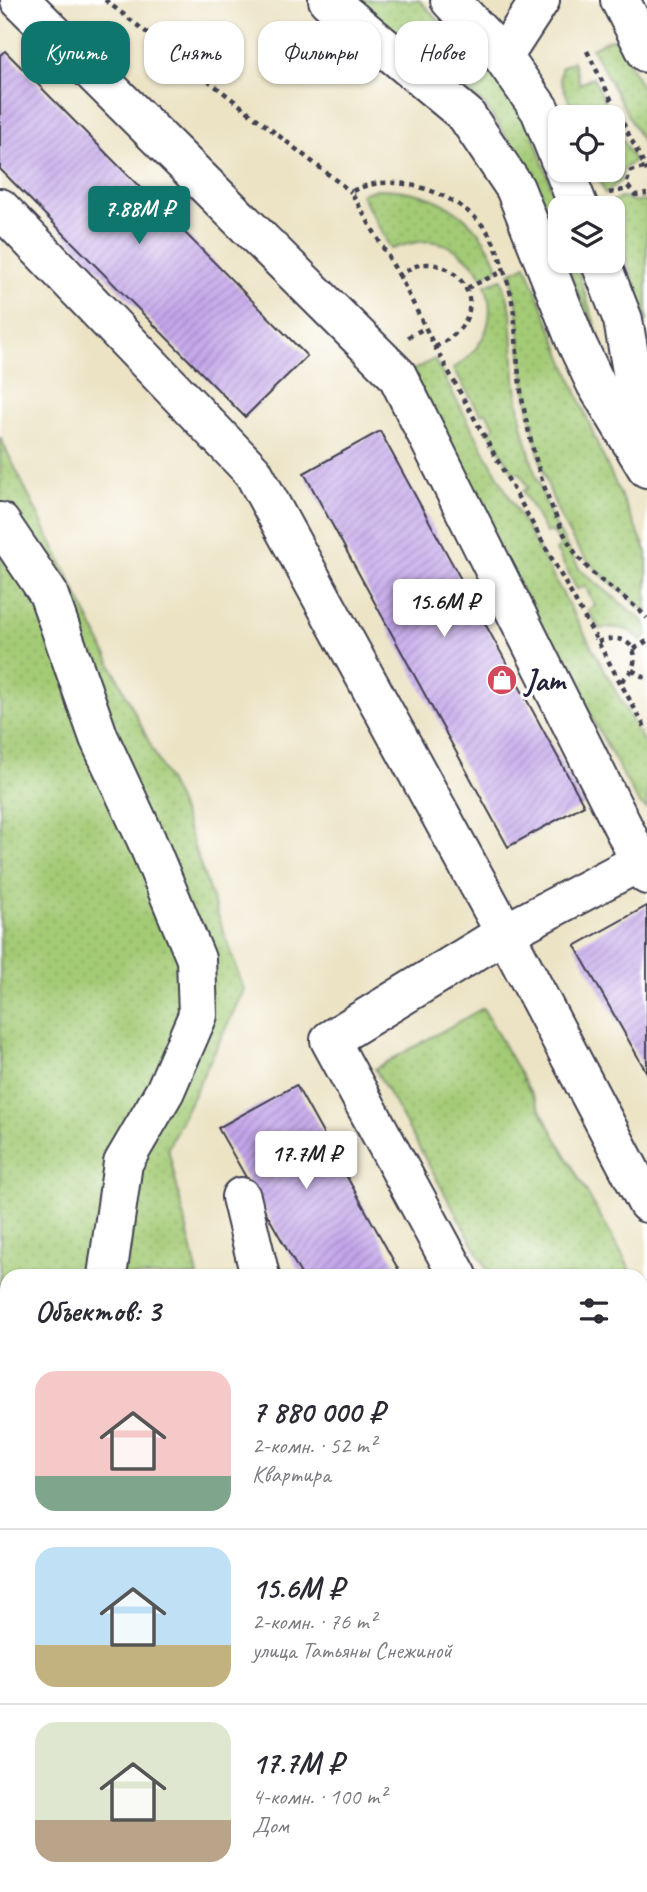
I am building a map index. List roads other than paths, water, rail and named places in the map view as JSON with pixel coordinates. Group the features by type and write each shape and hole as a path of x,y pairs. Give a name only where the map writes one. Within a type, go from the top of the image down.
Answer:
{"street":[{"path":"20,0 397,375 645,865 505,933 330,1040 454,1269"},
{"path":"328,0 466,115 515,188 576,342 596,384 647,468"},
{"path":"450,0 503,57 540,110 548,130"},
{"path":"503,57 540,0"},
{"path":"629,3 647,53"},
{"path":"575,182 587,196"},
{"path":"0,208 253,472 505,933 647,1203"},
{"path":"605,273 623,320 647,456"},
{"path":"0,522 48,593 99,738 146,839 196,959 198,1015 165,1091 123,1163 108,1269"},
{"path":"241,1197 258,1269"}],"place":[{"name":"Jam","path":"502,680"}]}
